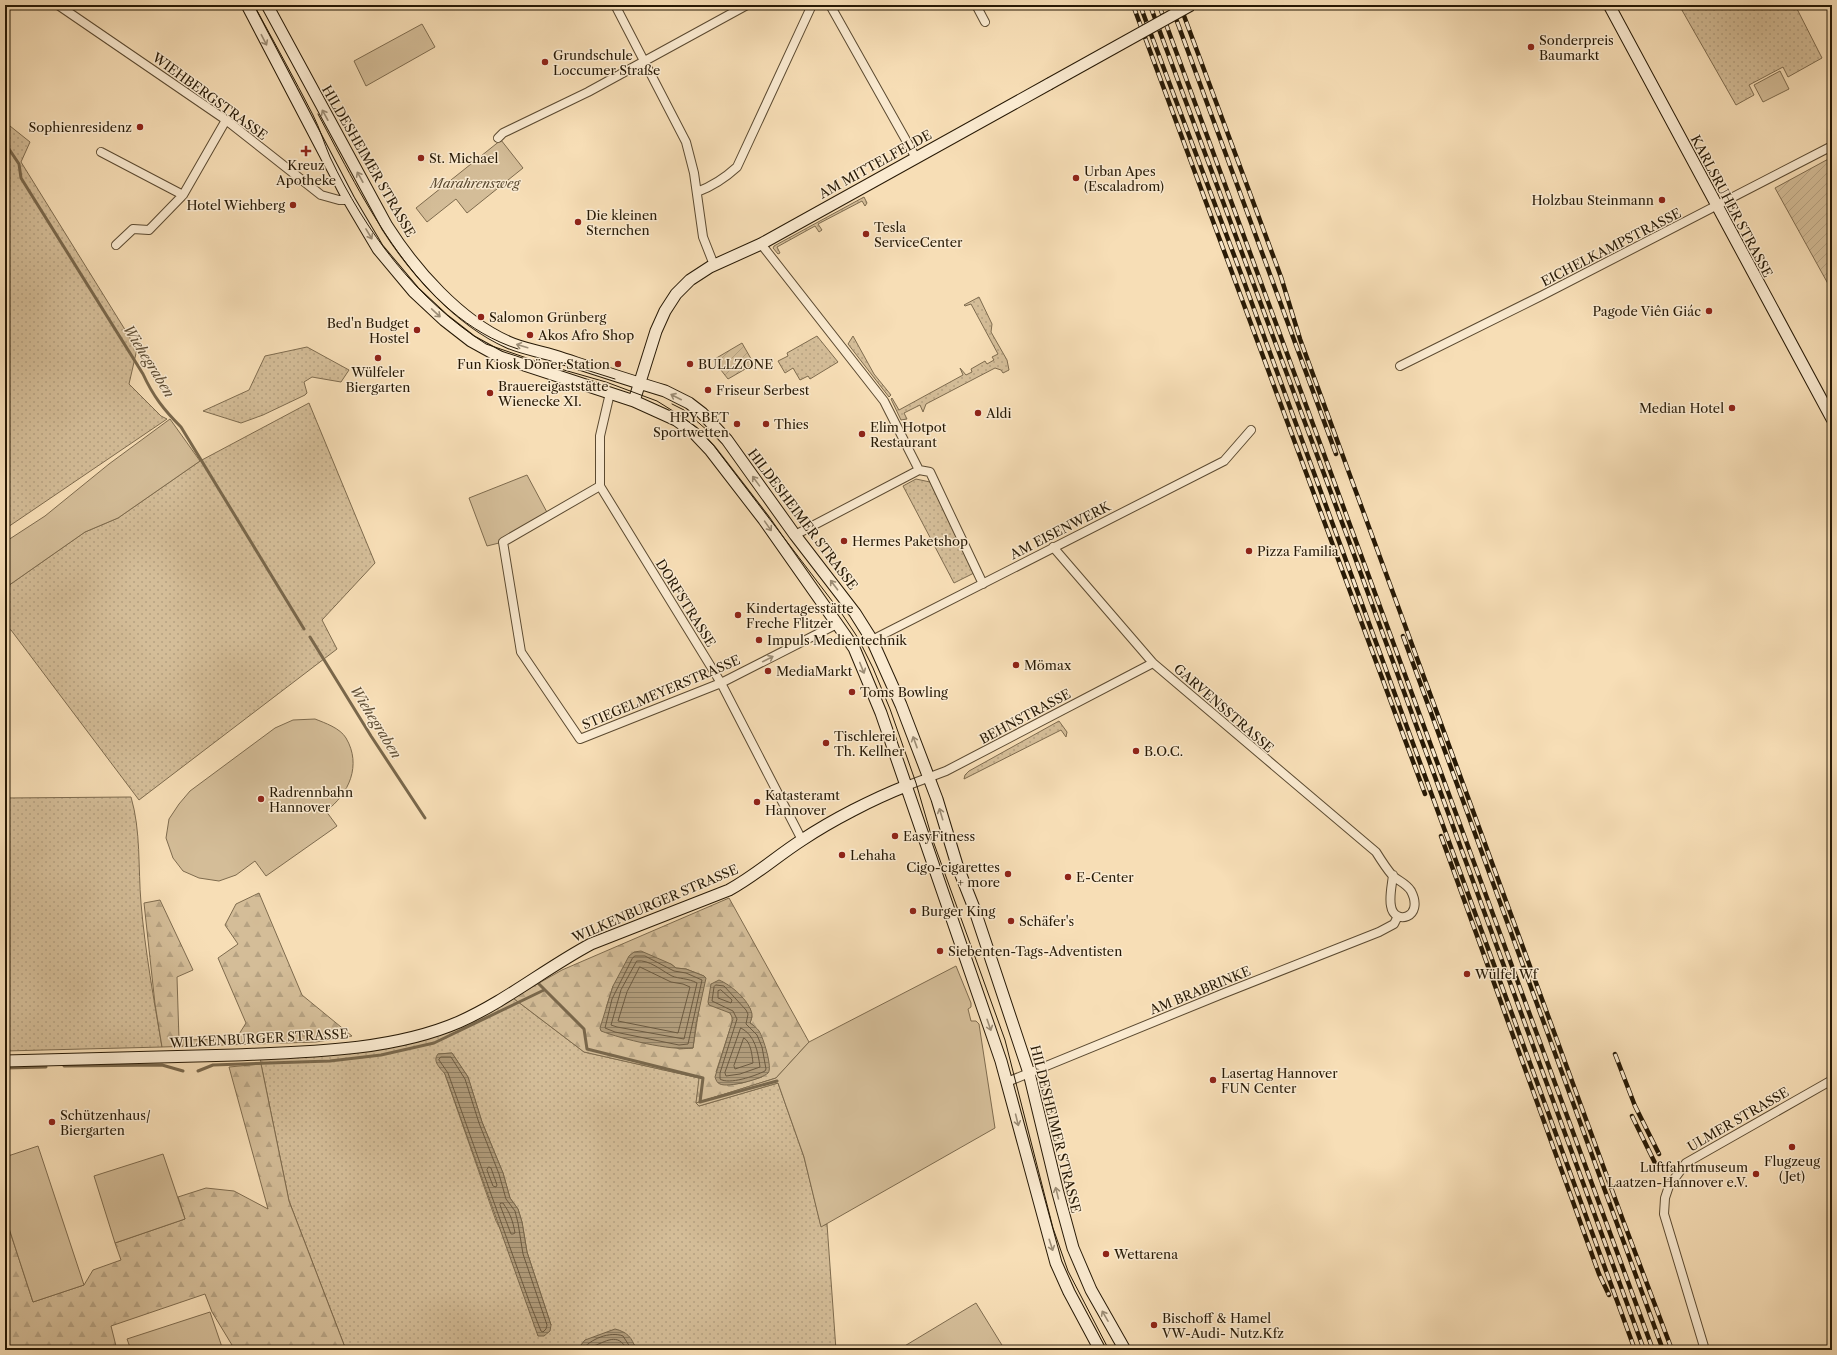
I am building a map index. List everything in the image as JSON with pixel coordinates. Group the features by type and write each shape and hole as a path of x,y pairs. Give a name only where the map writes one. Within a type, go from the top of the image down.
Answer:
{"main road":[{"path":"247,5 349,200 378,249 408,285 444,320 471,341 500,357 634,401 676,420 692,432 710,450 764,520 854,648 881,713 1007,1082 1056,1263 1069,1292 1100,1350"},
{"name":"HILDESHEIMER STRASSE","path":"267,5 387,226 406,255 427,278 455,306 481,327 509,342 665,391 689,403 702,413 727,440 795,535 855,613 872,640 901,706 929,778 957,865 976,913 1029,1073 1073,1248 1097,1303 1125,1350"},
{"name":"AM MITTELFELDE","path":"634,401 656,331 665,311 676,294 690,280 714,265 761,244 1191,5"},
{"name":"KARLSRUHER STRASSE","path":"1609,5 1716,207 1832,420"},
{"name":"WILKENBURGER STRASSE","path":"5,1060 324,1051 398,1040 436,1030 459,1022 487,1008 570,955 591,944 729,890 746,880 802,840 885,795 906,786"}],"street":[{"name":"WIEHBERGSTRASSE","path":"58,5 226,120 321,195 339,200 349,200"},
{"path":"615,5 686,142 692,160 703,237 714,265"},
{"path":"498,138 503,133 588,92 747,5"},
{"path":"697,192 724,178 737,167 812,5"},
{"path":"830,5 916,158"},
{"path":"976,5 985,22"},
{"path":"116,245 133,229 149,230 183,195 226,120"},
{"name":"EICHELKAMPSTRASSE","path":"1400,366 1716,207 1832,146"},
{"path":"101,152 183,195"},
{"path":"761,244 884,401 919,470"},
{"path":"600,486 600,436 610,393"},
{"name":"AM EISENWERK","path":"872,640 1224,460 1251,430"},
{"path":"795,535 919,470 930,472 983,584"},
{"name":"STIEGELMEYERSTRASSE","path":"600,486 503,542 521,652 580,739 721,683 837,624"},
{"name":"DORFSTRASSE","path":"600,486 721,683 802,840"},
{"name":"GARVENSSTRASSE","path":"1053,547 1153,663 1376,852 1393,875 1406,884 1415,902 1414,913 1406,917 1398,916"},
{"name":"BEHNSTRASSE","path":"906,786 946,771 1153,663"},
{"path":"1393,875 1390,906 1394,914 1398,916"},
{"name":"AM BRABRINKE","path":"1007,1082 1021,1078 1029,1073 1379,932 1394,924 1398,916"},
{"name":"ULMER STRASSE","path":"1705,1350 1664,1214 1665,1198 1669,1186 1686,1163 1832,1080"}],"green space":[{"path":"1679,5 1795,5 1822,58 1788,77 1783,67 1749,85 1754,95 1736,105"},
{"path":"422,24 435,47 366,86 354,61"},
{"path":"1780,71 1789,89 1763,102 1754,85"},
{"path":"5,122 30,142 21,162 137,349 129,384 161,416 167,419 5,529"},
{"name":"Marahrensweg","path":"501,140 523,168 467,213 456,199 427,222 416,208"},
{"path":"1832,157 1832,291 1775,188"},
{"path":"864,197 867,203 865,206 862,201 818,224 822,230 819,232 815,226 777,247 780,253 778,254 773,248 774,246"},
{"path":"979,297 992,324 991,332 1007,360 1009,370 1003,373 1001,370 995,368 926,404 923,412 920,405 904,413 907,419 901,420 891,399 892,398 899,410 963,375 960,368 966,375 972,372 971,369 985,361 987,364 994,360 992,357 998,354 971,304 964,305"},
{"path":"817,336 838,362 810,379 808,376 800,380 793,368 785,373 778,361 788,356 787,353"},
{"path":"853,336 874,374 891,395 889,397 848,344"},
{"path":"742,343 754,364 728,379 713,360"},
{"path":"307,347 349,370 341,382 312,377 304,382 307,393 305,395 263,415 241,423 203,411 249,390 265,356"},
{"path":"309,403 375,563 322,620 337,649 139,800 11,630 5,628 5,588 85,532 118,518 200,461"},
{"path":"170,419 200,461 118,518 85,532 5,588 5,542 45,516 109,464"},
{"path":"527,475 549,516 503,542 487,546 469,498"},
{"path":"916,479 930,482 974,573 954,583 903,486"},
{"name":"Radrennbahn Hannover","path":"315,719 340,731 346,738 351,748 353,768 351,778 347,788 341,796 326,811 337,826 266,876 255,861 236,875 219,881 199,878 183,871 173,858 166,838 169,819 190,791 275,728 293,720"},
{"path":"1059,721 1067,732 1066,737 1061,730 964,779 965,775 969,771"},
{"path":"131,797 138,836 141,903 145,939 162,1047 5,1051 5,798"},
{"path":"259,893 302,995 352,1036 316,1042 162,1047 155,1004 144,903 160,900 193,970 177,977 179,1040 236,1039 246,1023 218,958 238,944 225,925 236,904"},
{"path":"729,898 809,1042 776,1078 696,1103 699,1078 584,1052 513,998 562,970","holes":["671,964 676,968 686,969 704,976 693,1048 679,1049 606,1008 613,986","750,1008 752,1017 750,1023 753,1025 762,1077 742,1083 727,1085 716,1072 732,1023 732,1016 730,1013"]},
{"path":"956,966 971,1003 971,1007 968,1009 971,1021 976,1021 979,1024 995,1128 821,1227 804,1157 778,1083 699,1106 696,1103 776,1078 809,1042"},
{"path":"513,998 584,1052 700,1078 696,1103 699,1106 778,1083 804,1157 821,1226 827,1224 836,1350 636,1350 634,1344 585,1340 577,1350 346,1350 289,1201 260,1054 398,1040","holes":["452,1053 468,1077 482,1122 503,1173 510,1198 518,1209 522,1222 527,1252 551,1325 496,1221 438,1054"]},
{"path":"261,1064 289,1201 346,1350 235,1350 212,1312 205,1294 111,1326 117,1350 5,1350 5,1315 8,1314 10,1310 5,1292 5,1216 33,1302 84,1285 93,1270 121,1260 115,1243 185,1219 178,1197 206,1188 234,1191 268,1209 229,1067"},
{"path":"38,1146 84,1285 33,1302 5,1216 5,1157"},
{"path":"163,1154 185,1219 115,1243 94,1176"},
{"path":"976,1303 1005,1350 898,1350"},
{"path":"210,1312 223,1350 131,1350 127,1339"}],"water":[{"path":"641,951 671,964 676,968 686,969 706,978 696,1024 693,1048 672,1048 659,1046 633,1041 601,1031 600,1028 613,986 629,956 634,952"},
{"path":"719,980 734,989 747,1003 752,1014 750,1023 761,1034 767,1052 769,1070 768,1073 759,1078 730,1085 724,1085 717,1082 715,1077 733,1019 730,1013 709,1005 708,1002 711,984"},
{"path":"452,1053 468,1077 482,1122 503,1173 510,1198 518,1209 522,1222 527,1252 551,1325 550,1331 544,1336 538,1336 445,1074 436,1062 436,1057 438,1054"},
{"path":"615,1329 628,1336 633,1342 636,1350 577,1350 585,1340"}],"waterway":[{"name":"Wiehegraben","path":"5,143 19,164 21,178 143,374 155,396 164,409 181,427 304,629"},
{"name":"Wiehegraben","path":"310,637 371,736 425,818"},
{"path":"539,984 584,1029 587,1049 703,1078 700,1102 777,1081"},
{"path":"198,1071 213,1065 330,1061 381,1055 434,1043 544,990"},
{"path":"64,1066 162,1065 183,1071"},
{"path":"5,1068 46,1067"}],"tram line":[{"path":"254,5 313,115 330,157 344,185 377,238 415,285 461,326 486,344 550,366 606,382 657,401 697,428 714,446 842,614 858,638 873,668 890,709 916,783 932,838 1005,1040 1053,1228 1068,1271 1109,1350"},
{"path":"318,114 375,218 398,252 423,283 451,311 483,333 518,349"},
{"path":"564,363 615,379"},
{"path":"672,404 684,410 708,431"}],"railway":[{"path":"1133,5 1425,794"},
{"path":"1140,5 1243,279 1635,1350"},
{"path":"1150,5 1353,552 1644,1350"},
{"path":"1159,5 1653,1350"},
{"path":"1171,5 1336,454"},
{"path":"1180,5 1281,277 1300,339 1672,1350"},
{"path":"1403,636 1663,1350"},
{"path":"1441,836 1599,1274 1609,1295"},
{"path":"1615,1054 1635,1106 1659,1154"},
{"path":"1632,1116 1655,1163"}],"place":[{"name":"Sonderpreis Baumarkt","path":"1531,47"},
{"name":"Grundschule Loccumer Straße","path":"545,62"},
{"name":"Sophienresidenz","path":"140,127"},
{"name":"Kreuz Apotheke","path":"306,151"},
{"name":"St. Michael","path":"421,158"},
{"name":"Urban Apes (Escaladrom)","path":"1076,178"},
{"name":"Holzbau Steinmann","path":"1662,200"},
{"name":"Hotel Wiehberg","path":"293,205"},
{"name":"Die kleinen Sternchen","path":"578,222"},
{"name":"Tesla ServiceCenter","path":"866,234"},
{"name":"Pagode Viên Giác","path":"1709,311"},
{"name":"Salomon Grünberg","path":"481,317"},
{"name":"Bed'n Budget Hostel","path":"417,330"},
{"name":"Akos Afro Shop","path":"530,335"},
{"name":"Wülfeler Biergarten","path":"378,358"},
{"name":"Fun Kiosk Döner Station","path":"618,364"},
{"name":"BULLZONE","path":"690,364"},
{"name":"Friseur Serbest","path":"708,390"},
{"name":"Brauereigaststätte Wienecke XI.","path":"490,393"},
{"name":"Median Hotel","path":"1732,408"},
{"name":"Aldi","path":"978,413"},
{"name":"HPY BET Sportwetten","path":"737,424"},
{"name":"Thies","path":"766,424"},
{"name":"Elim Hotpot Restaurant","path":"862,434"},
{"name":"Hermes Paketshop","path":"844,541"},
{"name":"Pizza Familia","path":"1249,551"},
{"name":"Kindertagesstätte Freche Flitzer","path":"738,615"},
{"name":"Impuls Medientechnik","path":"759,640"},
{"name":"Mömax","path":"1016,665"},
{"name":"MediaMarkt","path":"768,671"},
{"name":"Toms Bowling","path":"852,692"},
{"name":"Tischlerei Th. Kellner","path":"826,743"},
{"name":"B.O.C.","path":"1136,751"},
{"name":"Radrennbahn Hannover","path":"261,799"},
{"name":"Katasteramt Hannover","path":"757,802"},
{"name":"EasyFitness","path":"895,836"},
{"name":"Lehaha","path":"842,855"},
{"name":"Cigo-cigarettes + more","path":"1008,874"},
{"name":"E-Center","path":"1068,877"},
{"name":"Burger King","path":"913,911"},
{"name":"Schäfer's","path":"1011,921"},
{"name":"Siebenten-Tags-Adventisten","path":"940,951"},
{"name":"Wülfel Wf","path":"1467,974"},
{"name":"Lasertag Hannover FUN Center","path":"1213,1080"},
{"name":"Schützenhaus/ Biergarten","path":"52,1122"},
{"name":"Flugzeug (Jet)","path":"1792,1147"},
{"name":"Luftfahrtmuseum Laatzen-Hannover e.V.","path":"1756,1174"},
{"name":"Wettarena","path":"1106,1254"},
{"name":"Bischoff & Hamel VW-Audi- Nutz.Kfz","path":"1154,1325"}]}
